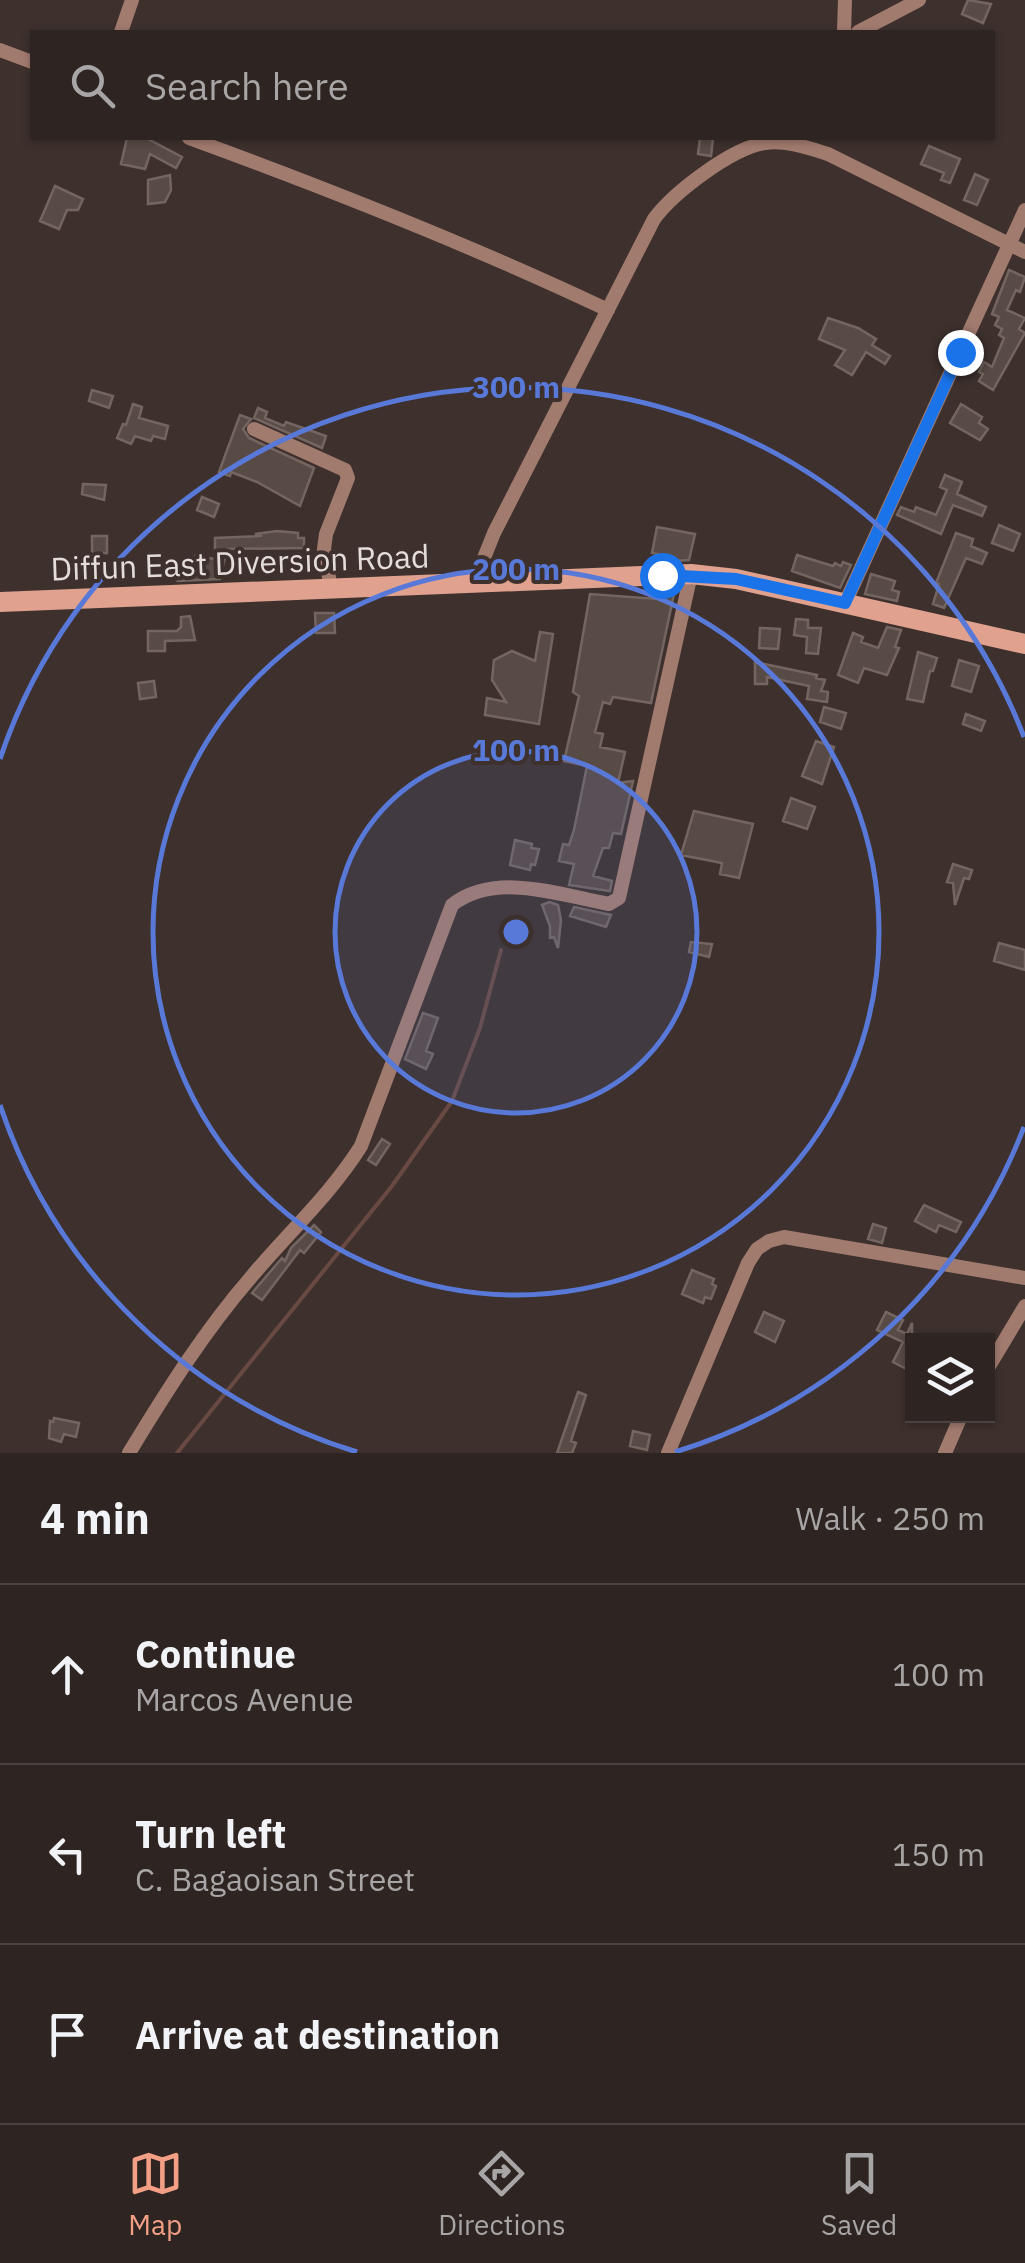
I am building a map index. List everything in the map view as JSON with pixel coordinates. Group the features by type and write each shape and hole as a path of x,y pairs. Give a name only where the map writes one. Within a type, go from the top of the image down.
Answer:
{"main road":[{"name":"Diffun East Diversion Road","path":"0,602 691,574 736,579 1022,638"}],"street":[{"path":"122,30 132,0"},
{"path":"844,30 846,0"},
{"path":"862,30 919,0"},
{"path":"0,50 30,61"},
{"path":"194,140 504,261 608,310"},
{"path":"482,583 484,558 494,532 654,219 668,200 755,142 828,154 1025,252"},
{"path":"845,603 1025,210"},
{"path":"254,429 345,470 346,487 326,534 324,550 331,589"},
{"path":"129,1453 182,1369 249,1278 346,1170 361,1146 452,905 464,896 511,886 609,904 619,898 691,574"},
{"path":"668,1453 748,1263 757,1249 769,1241 784,1237 843,1245 1025,1278"},
{"path":"995,1356 1025,1306"},
{"path":"945,1453 958,1423"}],"building":[{"path":"968,0 991,4 983,23 962,14"},
{"path":"127,140 150,140 182,157 176,168 150,154 145,169 121,164"},
{"path":"700,140 713,140 711,156 698,154"},
{"path":"929,146 960,159 950,183 941,180 944,173 921,164"},
{"path":"975,174 988,180 977,205 964,200"},
{"path":"170,175 171,190 165,202 148,204 148,180"},
{"path":"55,186 83,199 78,210 67,210 59,229 40,221"},
{"path":"1009,270 1025,277 1007,310 1025,318 1019,329 1025,333 993,390 979,381 983,374 979,372 984,362 992,367 1004,338 999,335 1002,329 995,325 999,317 992,314"},
{"path":"828,318 876,339 872,345 890,356 885,364 866,352 852,375 835,365 845,350 819,339"},
{"path":"92,390 113,396 109,408 89,401"},
{"path":"133,404 142,407 139,418 168,426 165,439 153,436 151,441 135,436 131,444 117,438"},
{"path":"961,404 982,417 979,423 988,429 980,440 950,423"},
{"path":"258,408 267,412 265,418 284,426 286,422 326,436 322,448 254,418"},
{"path":"240,415 251,419 243,429 249,438 314,468 300,506 257,482 231,472 230,476 219,472"},
{"path":"945,475 962,482 957,494 986,507 982,516 953,505 941,534 897,515 901,507 914,512 916,507 936,515 947,490 940,487"},
{"path":"83,484 106,485 104,500 82,494"},
{"path":"202,497 219,504 214,517 197,510"},
{"path":"999,525 1020,534 1013,551 992,543"},
{"path":"657,527 695,534 689,560 674,561 674,557 652,553"},
{"path":"298,533 298,538 304,538 304,548 227,549 220,579 178,581 181,571 191,574 195,556 215,559 215,538 262,536 255,534"},
{"path":"956,533 973,539 971,546 987,553 982,564 966,558 944,608 933,604 939,584 936,583"},
{"path":"92,536 107,536 107,553 92,553"},
{"path":"797,555 833,566 843,562 851,565 840,588 792,571"},
{"path":"871,574 895,581 892,590 899,592 897,601 865,594"},
{"path":"655,589 675,589 651,703 613,697 610,704 603,702 595,732 603,734 600,747 625,752 618,783 633,781 621,834 613,833 609,848 603,848 593,876 612,881 610,891 569,885 574,864 559,861 563,844 569,845 574,830 587,766 564,761 579,696 573,692 590,594 657,599"},
{"path":"315,613 334,613 335,633 316,633"},
{"path":"190,616 195,640 165,641 165,651 148,651 148,631 177,631 181,617"},
{"path":"796,619 808,620 808,628 821,628 818,654 806,653 807,637 794,635"},
{"path":"887,627 901,630 895,647 899,648 887,675 864,668 858,683 838,675 853,633 863,637 861,642 878,648"},
{"path":"760,628 780,629 778,649 759,648"},
{"path":"540,632 553,634 539,724 485,715 487,698 506,702 492,680 494,660 512,651 535,661"},
{"path":"918,652 937,658 923,702 907,699"},
{"path":"959,660 979,666 971,692 952,686"},
{"path":"755,662 817,675 816,678 825,680 821,691 828,692 827,702 807,699 809,686 767,677 767,684 755,684"},
{"path":"154,681 156,697 140,699 138,683"},
{"path":"824,707 846,713 841,729 820,722"},
{"path":"966,714 985,721 981,731 963,724"},
{"path":"816,741 834,747 822,784 802,776"},
{"path":"791,798 815,807 807,829 783,821"},
{"path":"694,811 753,824 739,878 720,874 722,863 681,855"},
{"path":"515,840 539,849 530,870 510,865"},
{"path":"953,864 972,870 969,879 964,878 955,905 953,883 947,882"},
{"path":"542,905 558,905 561,920 558,948 554,937 550,938"},
{"path":"574,907 611,915 606,927 570,916"},
{"path":"691,942 712,944 709,957 689,952"},
{"path":"999,943 1025,950 1025,970 994,961"},
{"path":"423,1013 438,1018 426,1051 433,1054 426,1069 405,1059"},
{"path":"382,1139 390,1144 376,1165 368,1160"},
{"path":"924,1205 961,1222 956,1232 939,1225 936,1232 915,1221"},
{"path":"873,1224 886,1228 882,1243 868,1239"},
{"path":"314,1225 321,1232 304,1253 300,1250 262,1300 252,1293 282,1258 285,1261 291,1248"},
{"path":"692,1270 714,1279 712,1284 716,1286 711,1299 705,1297 703,1303 682,1294"},
{"path":"764,1312 784,1321 775,1342 755,1332"},
{"path":"886,1312 903,1320 898,1330 905,1333 905,1368 893,1362 903,1342 877,1330"},
{"path":"578,1392 586,1395 571,1441 576,1443 572,1453 557,1453"},
{"path":"54,1418 79,1423 76,1437 64,1434 61,1442 49,1438 50,1421"},
{"path":"633,1431 650,1435 647,1450 630,1446"}],"waterway":[{"path":"177,1453 392,1186 452,1101 480,1028 501,950"}],"route":[{"path":"662,575 736,579 845,603 960,352"}]}
